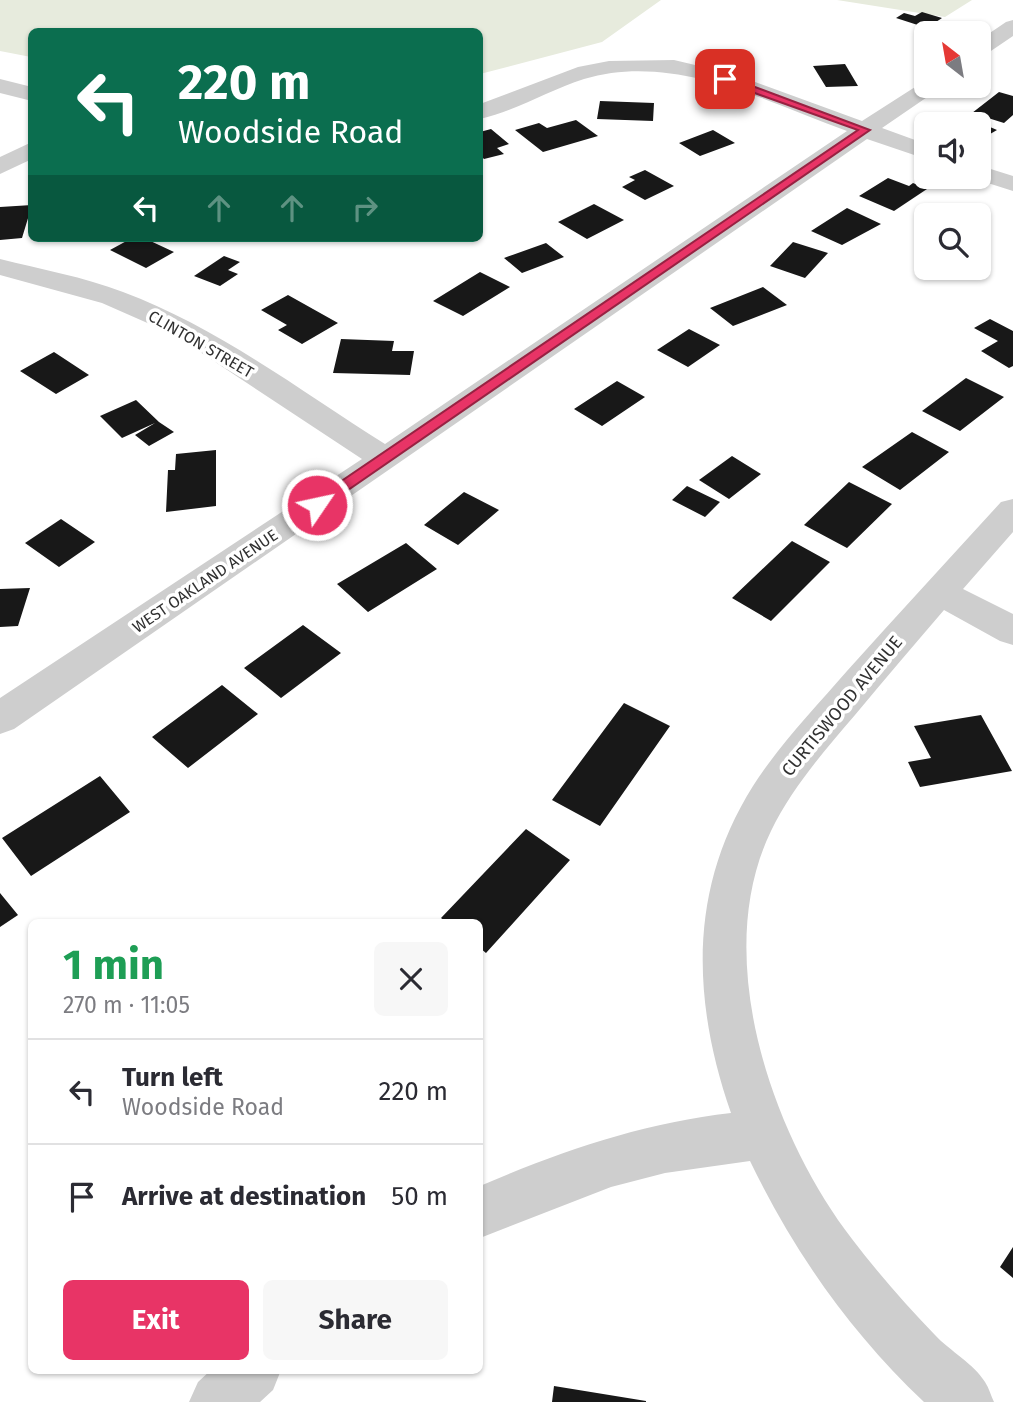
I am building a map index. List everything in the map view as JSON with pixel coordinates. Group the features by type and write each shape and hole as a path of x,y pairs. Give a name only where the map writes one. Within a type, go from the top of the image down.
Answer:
{"street":[{"path":"991,42 1013,26"},
{"path":"483,112 579,74 609,67 645,64 696,70 914,148"},
{"path":"0,86 28,93"},
{"name":"WEST OAKLAND AVENUE","path":"0,718 385,459 914,96"},
{"path":"0,167 28,151"},
{"path":"991,176 1013,184"},
{"name":"CLINTON STREET","path":"0,267 93,292 162,319 201,340 385,459"},
{"name":"CURTISWOOD AVENUE","path":"965,1402 940,1380 861,1295 808,1221 763,1134 740,1066 727,1016 724,960 727,898 744,843 769,796 803,748 1013,510"},
{"path":"940,592 1013,631"},
{"path":"483,1211 539,1186 606,1163 691,1143 763,1134"},
{"path":"218,1402 249,1374"}],"shaded area":[{"path":"0,0 661,0 602,42 483,73 483,28 28,28 28,56 0,51"},
{"path":"837,0 972,0 945,17"}],"building":[{"path":"922,12 942,18 938,21 914,21 914,24 896,18 904,13 915,16"},
{"path":"845,64 858,86 826,87 813,66"},
{"path":"999,92 1013,96 1013,115 1004,123 991,119 991,112 973,112"},
{"path":"600,101 654,103 653,121 597,119"},
{"path":"576,120 598,136 543,152 515,130 539,123 547,128"},
{"path":"491,129 509,144 497,148 504,154 483,158 483,131"},
{"path":"713,130 735,143 700,156 679,143"},
{"path":"645,170 674,186 645,200 622,187 635,180 629,177"},
{"path":"888,178 909,186 913,183 914,189 927,189 894,211 859,196"},
{"path":"594,204 624,220 587,239 558,222"},
{"path":"28,205 28,218 22,238 0,240 0,207"},
{"path":"847,208 881,224 842,245 811,231"},
{"path":"125,242 153,242 174,252 146,268 110,250"},
{"path":"793,242 828,253 805,278 770,266"},
{"path":"546,243 564,257 522,273 504,258"},
{"path":"224,256 240,262 228,270 238,274 220,286 194,276"},
{"path":"480,272 510,287 463,316 433,301"},
{"path":"763,287 787,305 733,326 710,308"},
{"path":"288,295 338,323 302,344 278,330 287,325 261,310"},
{"path":"990,319 1013,331 1013,366 1009,368 981,351 998,341 974,328"},
{"path":"689,329 720,345 688,367 657,350"},
{"path":"341,339 394,341 392,351 414,351 410,375 333,373"},
{"path":"54,352 89,375 56,394 20,371"},
{"path":"966,378 1004,397 960,431 922,411"},
{"path":"617,381 645,397 602,426 574,409"},
{"path":"136,400 174,432 149,446 135,435 155,423 122,438 100,416"},
{"path":"912,432 949,452 900,490 862,467"},
{"path":"216,450 216,506 166,512 168,470 175,470 176,454"},
{"path":"732,456 761,474 729,499 699,480"},
{"path":"849,482 892,504 847,548 804,525"},
{"path":"687,486 720,502 705,517 672,500"},
{"path":"464,492 499,510 458,545 424,525"},
{"path":"61,519 95,542 59,567 25,543"},
{"path":"792,541 830,562 771,621 732,598"},
{"path":"406,543 437,569 368,612 337,584"},
{"path":"30,588 18,626 0,627 0,589"},
{"path":"303,625 341,653 281,698 244,668"},
{"path":"222,685 258,714 188,768 152,737"},
{"path":"624,703 670,726 600,826 552,800"},
{"path":"981,715 1012,771 920,787 908,762 931,758 914,726"},
{"path":"100,776 130,812 31,876 2,838"},
{"path":"526,829 570,860 486,953 483,950 483,919 441,918"},
{"path":"0,893 18,915 0,927"},
{"path":"1013,1247 1013,1278 1000,1267"},
{"path":"554,1386 646,1401 646,1402 552,1402"}],"route":[{"path":"317,505 865,130 725,79"}]}
